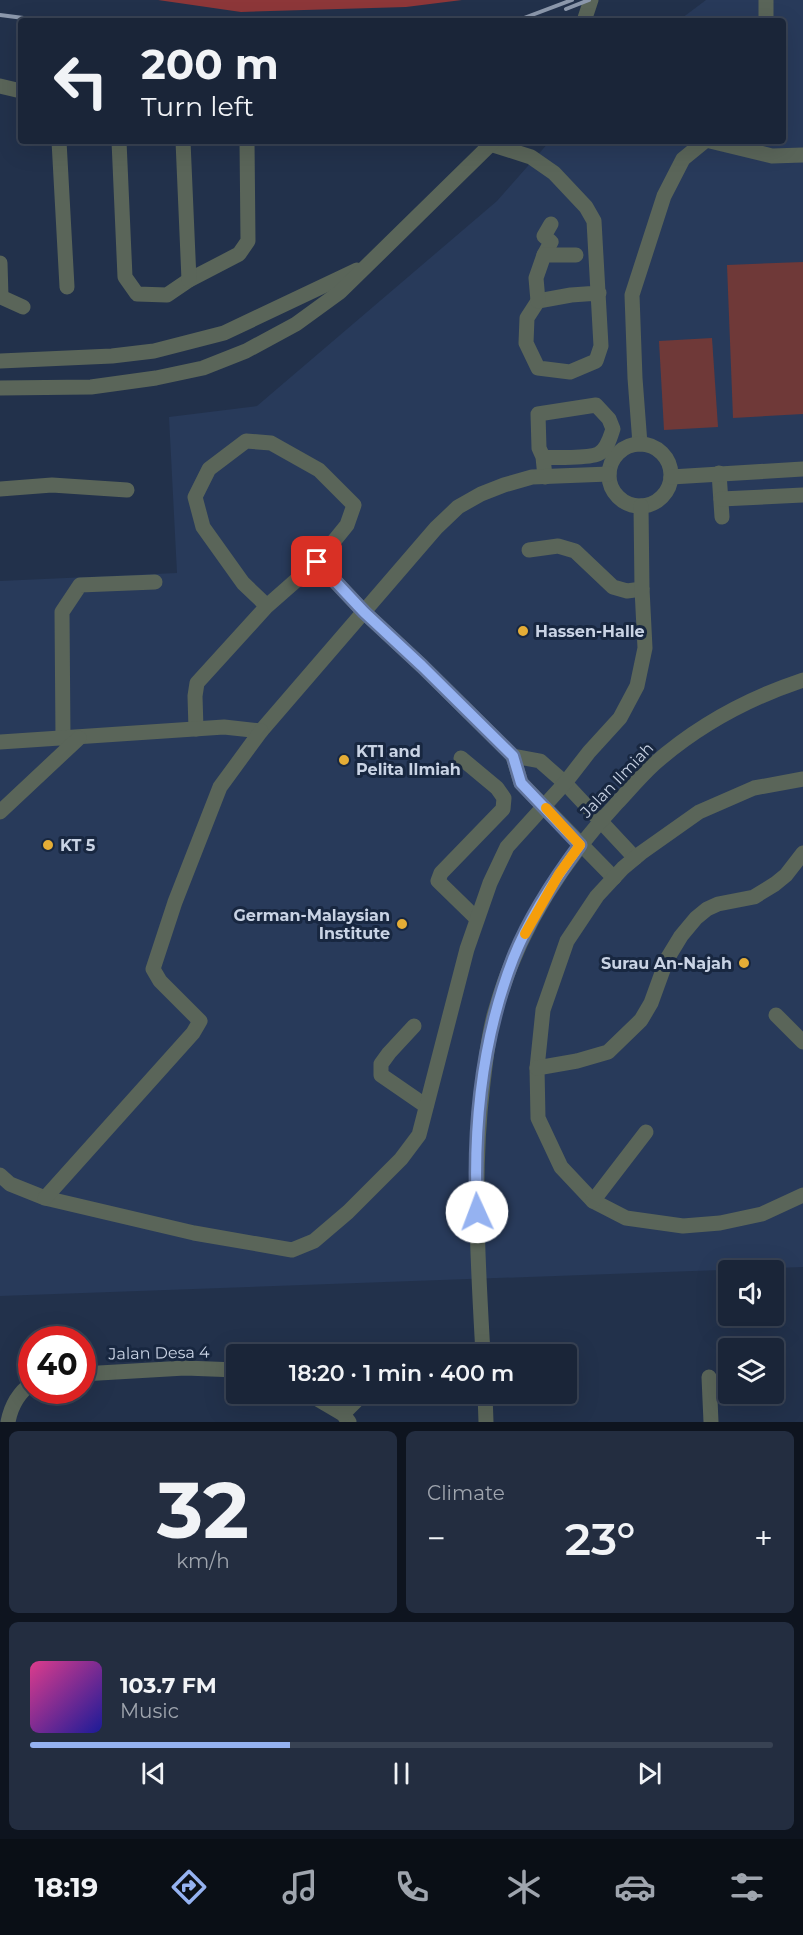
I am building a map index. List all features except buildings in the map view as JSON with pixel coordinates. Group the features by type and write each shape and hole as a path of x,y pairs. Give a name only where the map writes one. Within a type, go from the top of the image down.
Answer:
{"street":[{"path":"585,18 591,0"},
{"path":"766,0 766,18"},
{"path":"0,86 18,90"},
{"path":"59,144 67,287"},
{"path":"119,144 125,277 137,294 167,295 189,280 239,254 248,241 247,144"},
{"path":"183,144 189,280"},
{"path":"490,144 531,157 554,173 586,207 594,221 601,346 596,361 570,372 538,368 526,343 527,318 538,301 536,278 551,242 544,236 551,224"},
{"path":"0,388 91,387 156,378 202,368 246,351 296,324 340,292 491,144"},
{"path":"640,444 634,367 632,295 664,196 684,159 702,144"},
{"path":"737,144 772,148 803,155"},
{"path":"544,255 576,255"},
{"path":"0,262 1,297 23,307"},
{"path":"0,361 112,356 154,351 224,333 370,263"},
{"path":"538,301 599,293"},
{"path":"543,458 599,454 607,446 613,429 609,419 596,405 538,414 539,448 543,458 545,477"},
{"path":"196,729 197,683 267,606 317,562 347,525 354,505 319,470 272,443 246,441 209,469 195,497 203,527 243,583 267,606"},
{"path":"640,444 650,445 659,450 666,458 671,477 668,488 661,497 641,506 622,500 610,484 609,474 615,456 622,449 640,444"},
{"path":"671,477 803,469"},
{"path":"719,473 722,516"},
{"path":"45,1198 193,1033 200,1021 160,981 153,969 175,902 220,787 261,731 436,528 458,507 481,494 532,477 609,474"},
{"path":"0,489 52,485 127,490"},
{"path":"721,499 803,495"},
{"path":"0,1175 10,1184 45,1198 194,1233 292,1250 314,1241 348,1212 401,1159 419,1135 467,949 507,847 620,718 637,686 645,648 641,506"},
{"path":"529,550 558,546 574,551 613,587 627,591 642,589"},
{"path":"317,562 364,612 513,756 521,783 614,878"},
{"path":"63,739 62,612 80,585 155,582"},
{"name":"Jalan Ilmiah","path":"483,1344 476,1162 477,1128 486,1053 495,1012 514,958 533,917 580,845 654,765 688,737 743,705 803,680"},
{"path":"0,742 224,727 261,731"},
{"path":"0,812 80,738"},
{"path":"513,756 540,761 565,783 635,858"},
{"path":"460,758 497,788 504,798 503,809 441,873 438,881 477,919"},
{"path":"803,779 754,788 699,812 635,858 597,896 567,941 543,1010 537,1068 538,1118 561,1167 593,1200 626,1218 683,1226 720,1223 762,1214 803,1195"},
{"path":"537,1068 577,1061 608,1052 642,1020 651,1003 667,959 681,936 696,918 718,904 754,897 786,875 803,853"},
{"path":"776,1015 803,1042"},
{"path":"414,1026 381,1064 381,1075 426,1106"},
{"path":"593,1200 646,1132"},
{"name":"Jalan Desa 4","path":"96,1373 185,1368 226,1370"},
{"path":"709,1377 711,1422"},
{"path":"8,1422 11,1407 18,1396"},
{"path":"324,1404 346,1418 356,1404"},
{"path":"485,1404 486,1422"}],"shaded area":[{"path":"158,0 462,0 406,7 241,12"},
{"name":"German-Malaysian Institute","path":"706,0 803,0 803,1267 784,1268 784,1260 718,1260 718,1270 0,1296 0,581 177,573 169,417 257,406 497,201 547,144 786,144 786,18 682,18"},
{"path":"803,262 803,414 733,418 727,265"},
{"path":"712,338 718,427 664,430 659,341"}],"railway":[{"path":"524,18 572,0"},
{"path":"566,9 589,0"},
{"path":"0,15 24,18"}],"slow traffic":[{"path":"525,934 559,874 580,845 546,808"}],"place":[{"name":"Hassen-Halle","path":"523,631"},
{"name":"KT1 and Pelita Ilmiah","path":"344,760"},
{"name":"KT 5","path":"48,845"},
{"name":"German-Malaysian Institute","path":"402,924"},
{"name":"Surau An-Najah","path":"744,963"}],"route":[{"path":"317,562 364,612 513,756 521,783 580,845 533,917 514,958 495,1012 486,1053 477,1128 477,1212"}]}
